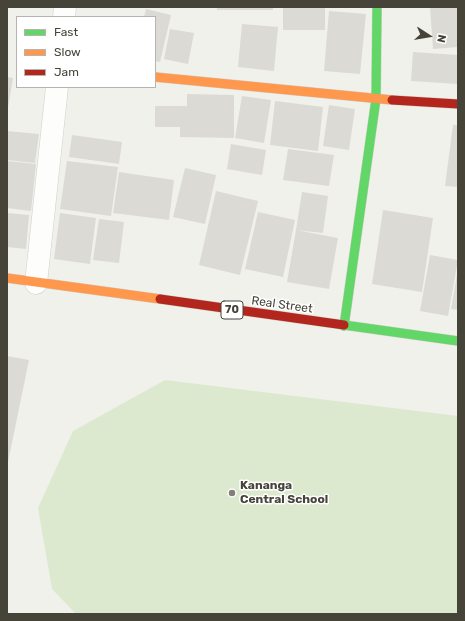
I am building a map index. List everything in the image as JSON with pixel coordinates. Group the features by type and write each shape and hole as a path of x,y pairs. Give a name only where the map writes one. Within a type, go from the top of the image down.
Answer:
{"main road":[{"path":"344,326 376,99 377,7"},
{"path":"156,77 376,99 458,104"},
{"name":"Real Street","path":"7,278 458,341"}],"street":[{"path":"36,283 57,88"}],"green space":[{"name":"Kananga Central School","path":"165,380 458,416 458,614 76,614 52,589 38,508 73,431"}],"building":[{"path":"217,7 273,7 273,10 217,10"},
{"path":"283,7 325,7 325,30 283,30"},
{"path":"430,7 458,7 458,47 433,49"},
{"path":"146,9 171,15 160,62 156,61 156,16 144,16"},
{"path":"329,11 366,14 360,74 324,71"},
{"path":"242,24 278,27 274,71 238,67"},
{"path":"170,29 194,33 188,64 164,59"},
{"path":"413,52 458,55 458,84 411,81"},
{"path":"7,77 13,78 8,108 7,108"},
{"path":"187,94 234,95 234,138 180,137 180,127 155,127 155,106 187,106"},
{"path":"242,96 271,100 264,143 235,138"},
{"path":"275,101 323,107 318,151 270,145"},
{"path":"329,105 355,109 349,150 323,146"},
{"path":"453,125 458,125 458,187 445,186"},
{"path":"7,131 39,134 35,163 7,160"},
{"path":"72,135 122,142 119,164 69,157"},
{"path":"231,144 266,150 262,175 227,169"},
{"path":"288,149 334,155 329,186 283,180"},
{"path":"7,161 36,164 31,211 7,208"},
{"path":"67,161 118,167 111,216 60,209"},
{"path":"185,168 216,175 205,224 173,217"},
{"path":"119,172 174,180 169,220 113,213"},
{"path":"216,191 258,201 240,275 199,265"},
{"path":"302,192 328,196 323,233 296,230"},
{"path":"383,210 433,218 422,292 372,284"},
{"path":"258,212 295,220 283,277 245,269"},
{"path":"7,213 29,215 26,249 7,247"},
{"path":"60,213 96,218 90,264 54,259"},
{"path":"99,219 124,222 119,263 93,260"},
{"path":"296,230 338,238 329,289 287,282"},
{"path":"430,255 458,260 448,316 420,311"},
{"path":"458,275 458,310 451,309"},
{"path":"7,356 29,360 8,462 7,462"}],"traffic: fast":[{"path":"344,326 376,99 377,7"},
{"path":"344,325 458,341"}],"traffic: slow":[{"path":"156,77 392,100"},
{"path":"7,278 160,299"}],"traffic: jam":[{"path":"392,100 458,104"},
{"path":"160,299 344,325"}],"place":[{"name":"Kananga Central School","path":"232,493"}]}
